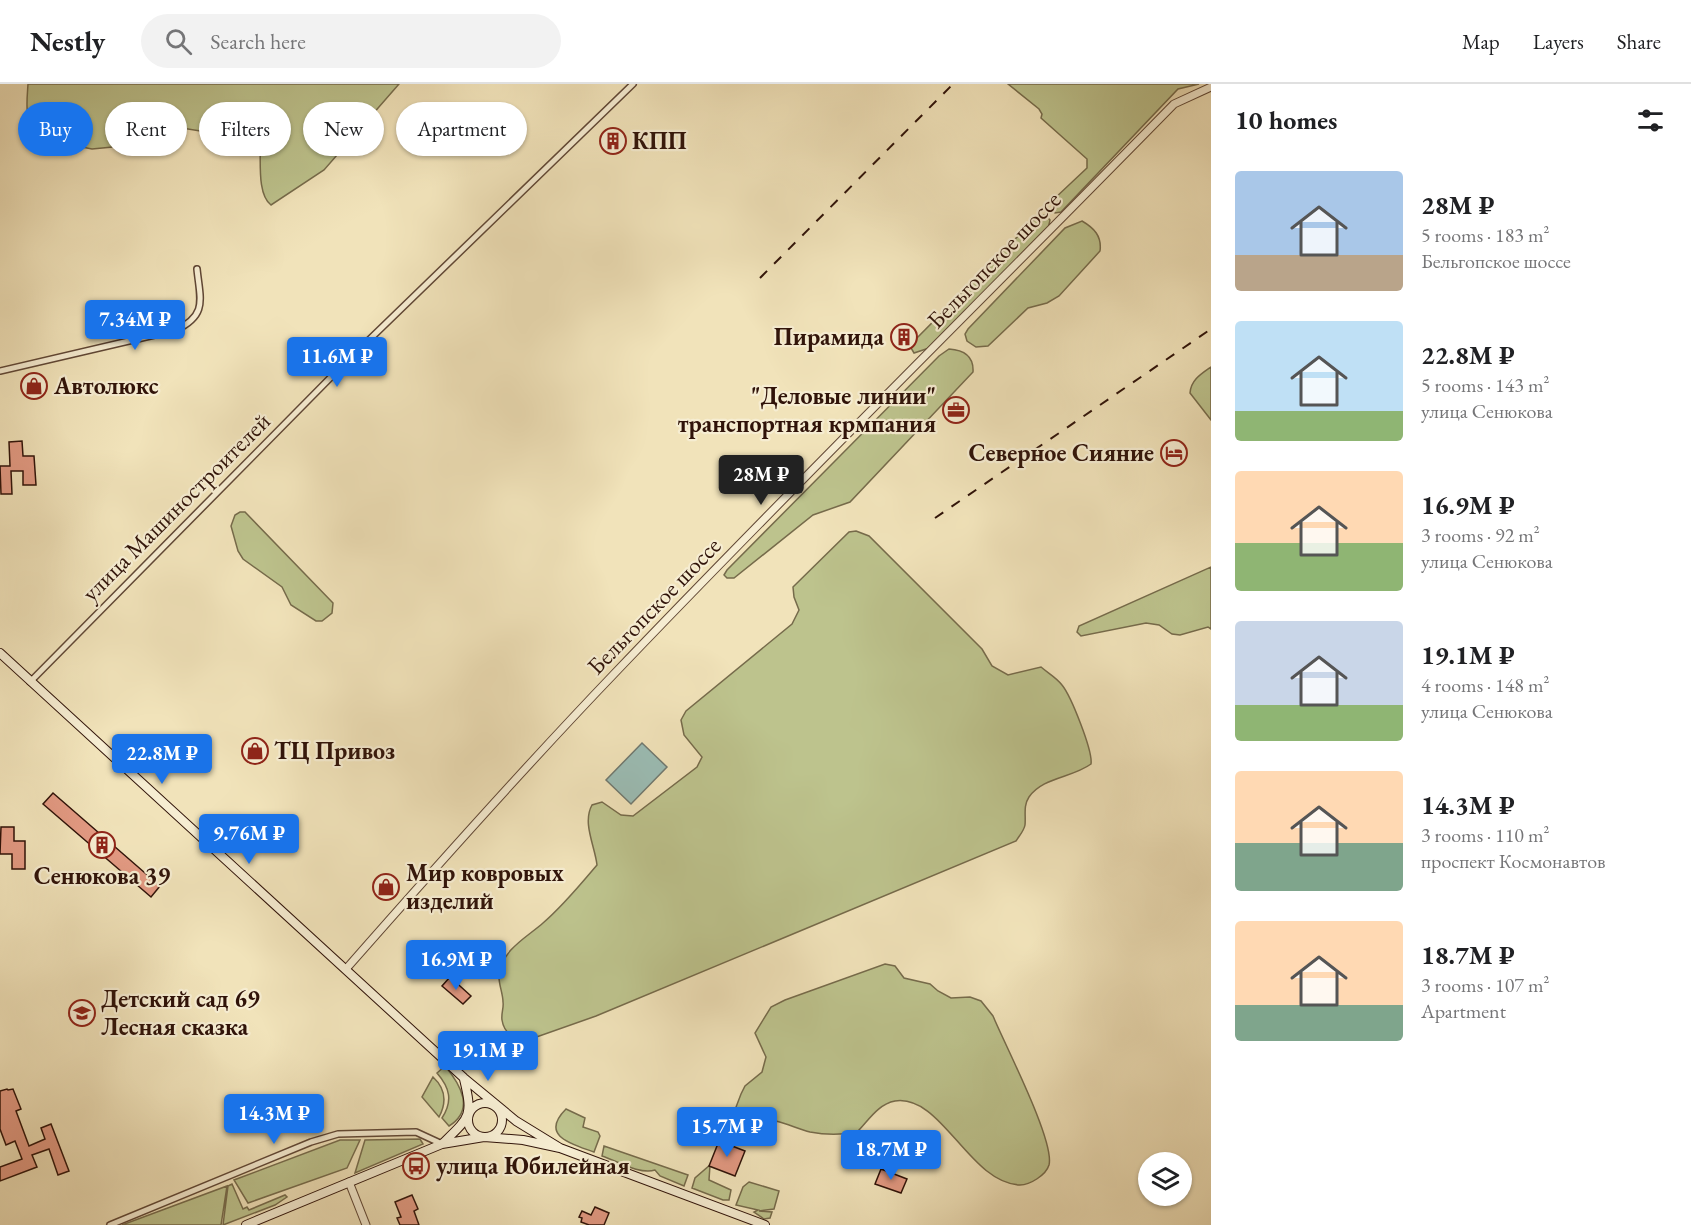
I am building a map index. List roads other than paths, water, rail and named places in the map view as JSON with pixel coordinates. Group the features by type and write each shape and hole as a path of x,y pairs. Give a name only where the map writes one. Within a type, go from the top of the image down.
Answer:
{"main road":[{"path":"0,653 464,1078 496,1106 560,1148"},
{"path":"464,1078 470,1103 470,1128 473,1133 484,1137 523,1140 560,1148 765,1225"},
{"path":"246,1225 442,1144 495,1135 502,1126 502,1115 496,1106 480,1104 442,1144"}],"street":[{"name":"улица Машиностроителей","path":"30,682 339,369 633,84"},
{"name":"Бельгопское шоссе","path":"346,969 469,830 713,572 1174,104 1211,87"},
{"path":"0,371 176,330 192,323 201,307 197,269"},
{"path":"110,1225 311,1142 338,1134 416,1132 442,1144"},
{"path":"349,1182 366,1225"}],"water":[{"path":"642,743 667,767 631,804 606,780"}],"railway":[{"path":"760,278 953,84"},
{"path":"935,518 1211,329"}],"place":[{"name":"КПП","path":"613,141"},
{"name":"Пирамида","path":"904,337"},
{"name":"Автолюкс","path":"34,386"},
{"name":"\"Деловые линии\" транспортная крмпания","path":"956,410"},
{"name":"Северное Сияние","path":"1174,453"},
{"name":"ТЦ Привоз","path":"255,751"},
{"name":"Сенюкова 39","path":"102,845"},
{"name":"Мир ковровых изделий","path":"386,887"},
{"name":"Детский сад 69 Лесная сказка","path":"82,1013"},
{"name":"улица Юбилейная","path":"416,1166"}]}
